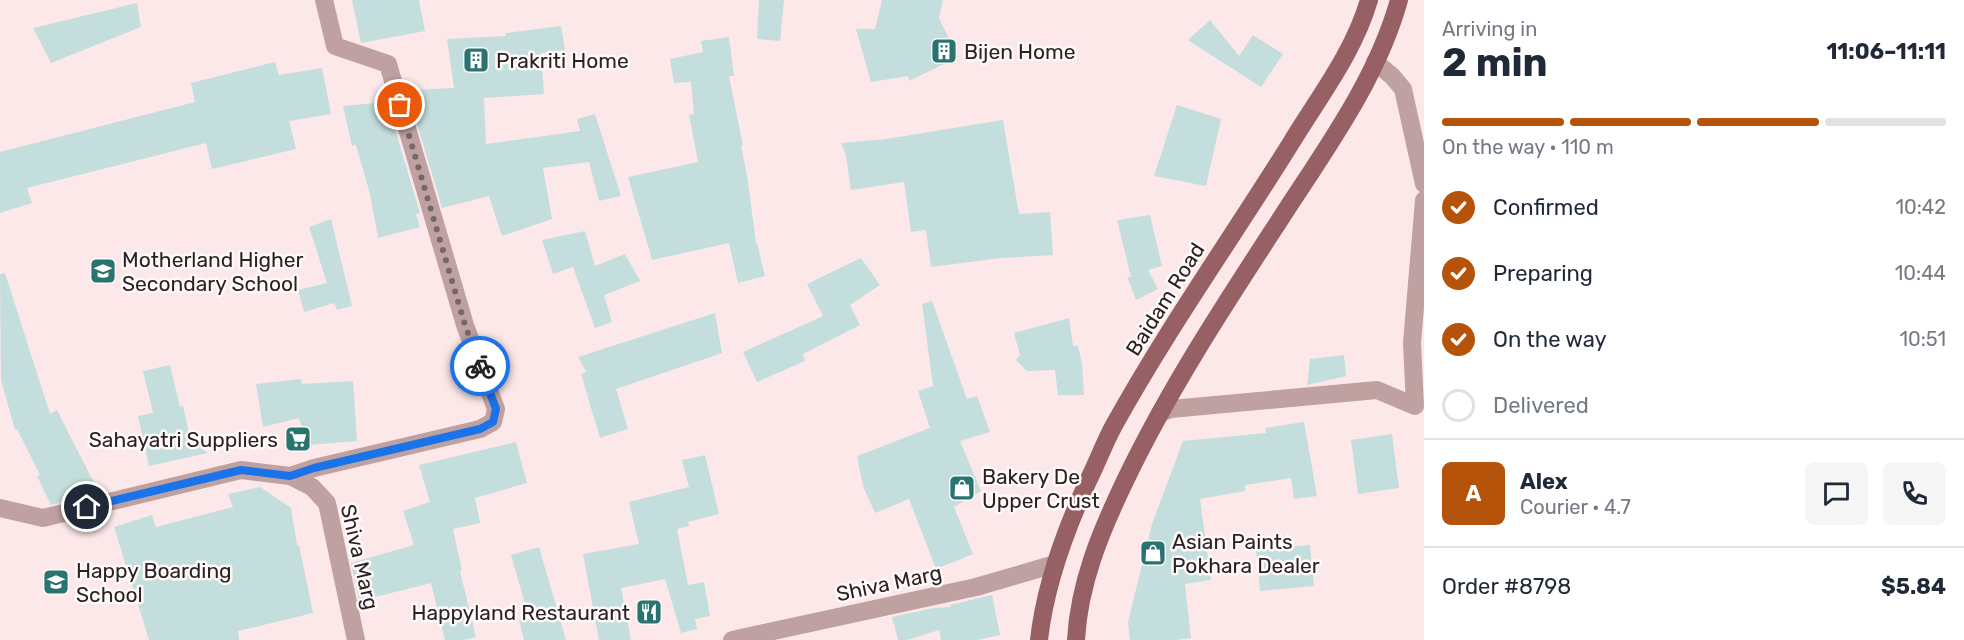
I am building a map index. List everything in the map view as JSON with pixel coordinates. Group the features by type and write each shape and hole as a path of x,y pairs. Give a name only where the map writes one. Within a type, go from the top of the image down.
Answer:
{"main road":[{"name":"Baidam Road","path":"1038,640 1055,564 1078,504 1112,429 1179,315 1257,198 1349,49 1369,0"},
{"path":"1076,640 1085,580 1106,520 1140,450 1208,330 1345,119 1375,62 1391,26 1399,0"}],"street":[{"path":"290,476 480,429 493,422 496,409 465,325 388,64 336,46 324,0"},
{"path":"1375,62 1403,89 1424,184"},
{"path":"1160,413 1171,409 1377,390 1420,408 1412,343 1424,200"},
{"name":"Shiva Marg","path":"0,508 43,518 241,470 290,476 312,488 327,503 356,640"},
{"name":"Shiva Marg","path":"732,640 976,586 1055,564"}],"building":[{"path":"352,0 419,0 425,31 361,43"},
{"path":"759,0 784,0 780,41 757,39"},
{"path":"882,0 943,0 939,18 958,57 909,81 908,76 871,82 856,29 875,29"},
{"path":"137,3 141,27 51,63 33,28"},
{"path":"1210,20 1239,56 1253,35 1283,54 1261,87 1188,40"},
{"path":"561,26 565,50 541,53 544,94 484,98 486,144 580,131 577,119 595,114 621,196 599,201 589,162 543,168 552,219 502,236 489,196 442,208 410,100 417,99 415,90 454,88 447,39 506,36 505,33"},
{"path":"729,37 734,76 729,76 743,146 741,146 756,243 765,276 738,283 729,243 652,260 628,177 698,162 689,115 694,114 691,82 674,83 670,59 703,52 701,41"},
{"path":"275,62 279,75 322,68 331,114 289,121 296,149 212,169 206,143 27,188 32,203 0,213 0,152 195,102 191,83"},
{"path":"387,102 420,213 416,214 420,227 378,238 370,194 356,145 352,146 343,106"},
{"path":"1177,105 1221,119 1206,186 1154,176"},
{"path":"1003,120 1019,214 1050,212 1053,255 1001,258 931,267 926,230 911,232 904,182 851,190 846,156 841,143 886,139"},
{"path":"1150,215 1162,266 1148,270 1158,289 1136,300 1127,277 1131,277 1117,220"},
{"path":"331,219 352,306 337,310 334,303 304,312 298,290 327,283 309,227"},
{"path":"585,231 595,266 625,254 640,281 604,295 612,322 595,328 573,267 553,274 542,240"},
{"path":"861,258 880,285 850,305 860,325 803,354 805,361 757,382 743,352 823,316 807,284"},
{"path":"5,273 50,414 57,410 96,487 70,500 51,505 37,476 40,475 17,429 15,430 1,380 0,274"},
{"path":"932,301 967,399 977,396 990,432 960,441 981,491 954,507 973,554 936,569 909,499 875,513 863,486 857,456 930,428 918,391 933,386 922,304"},
{"path":"715,313 722,353 616,389 628,429 600,438 581,374 586,372 578,357"},
{"path":"1069,318 1073,346 1078,346 1082,364 1084,395 1058,395 1055,370 1027,371 1016,360 1020,355 1014,333"},
{"path":"1344,355 1346,376 1307,385 1310,359"},
{"path":"170,365 191,442 208,453 149,466 138,416 153,413 143,371"},
{"path":"301,379 302,384 353,381 357,441 308,445 299,418 263,427 256,384"},
{"path":"1304,422 1317,496 1294,499 1291,478 1245,485 1245,491 1200,499 1211,580 1185,584 1191,638 1130,640 1128,622 1152,524 1183,441 1266,433 1265,428"},
{"path":"1392,434 1399,488 1358,494 1351,440"},
{"path":"516,442 527,483 475,498 480,523 453,529 462,571 460,571 476,637 464,640 445,640 431,583 359,601 351,563 414,545 403,511 430,502 419,465"},
{"path":"705,455 719,514 688,522 689,526 677,529 688,585 704,582 710,616 695,619 697,629 681,633 665,579 621,588 631,640 599,640 583,554 639,544 629,502 689,487 682,460"},
{"path":"260,487 291,508 313,613 238,631 239,640 149,640 114,527 152,515 156,527 233,507 228,494"},
{"path":"1310,545 1314,586 1260,591 1256,550"},
{"path":"539,547 566,640 524,640 519,620 528,614 511,555"},
{"path":"992,595 1000,635 977,640 941,640 939,630 907,640 898,640 892,617 934,608 951,607 950,605"}],"way so far":[{"path":"400,105 465,325 480,366"}],"place":[{"name":"Bijen Home","path":"944,51"},
{"name":"Prakriti Home","path":"476,60"},
{"name":"Motherland Higher Secondary School","path":"103,271"},
{"name":"Sahayatri Suppliers","path":"298,439"},
{"name":"Bakery De Upper Crust","path":"962,488"},
{"name":"Asian Paints Pokhara Dealer","path":"1153,553"},
{"name":"Happy Boarding School","path":"56,582"},
{"name":"Happyland Restaurant","path":"649,612"}],"route":[{"path":"87,507 241,470 290,476 314,468 480,429 493,422 496,409 480,366"}]}
